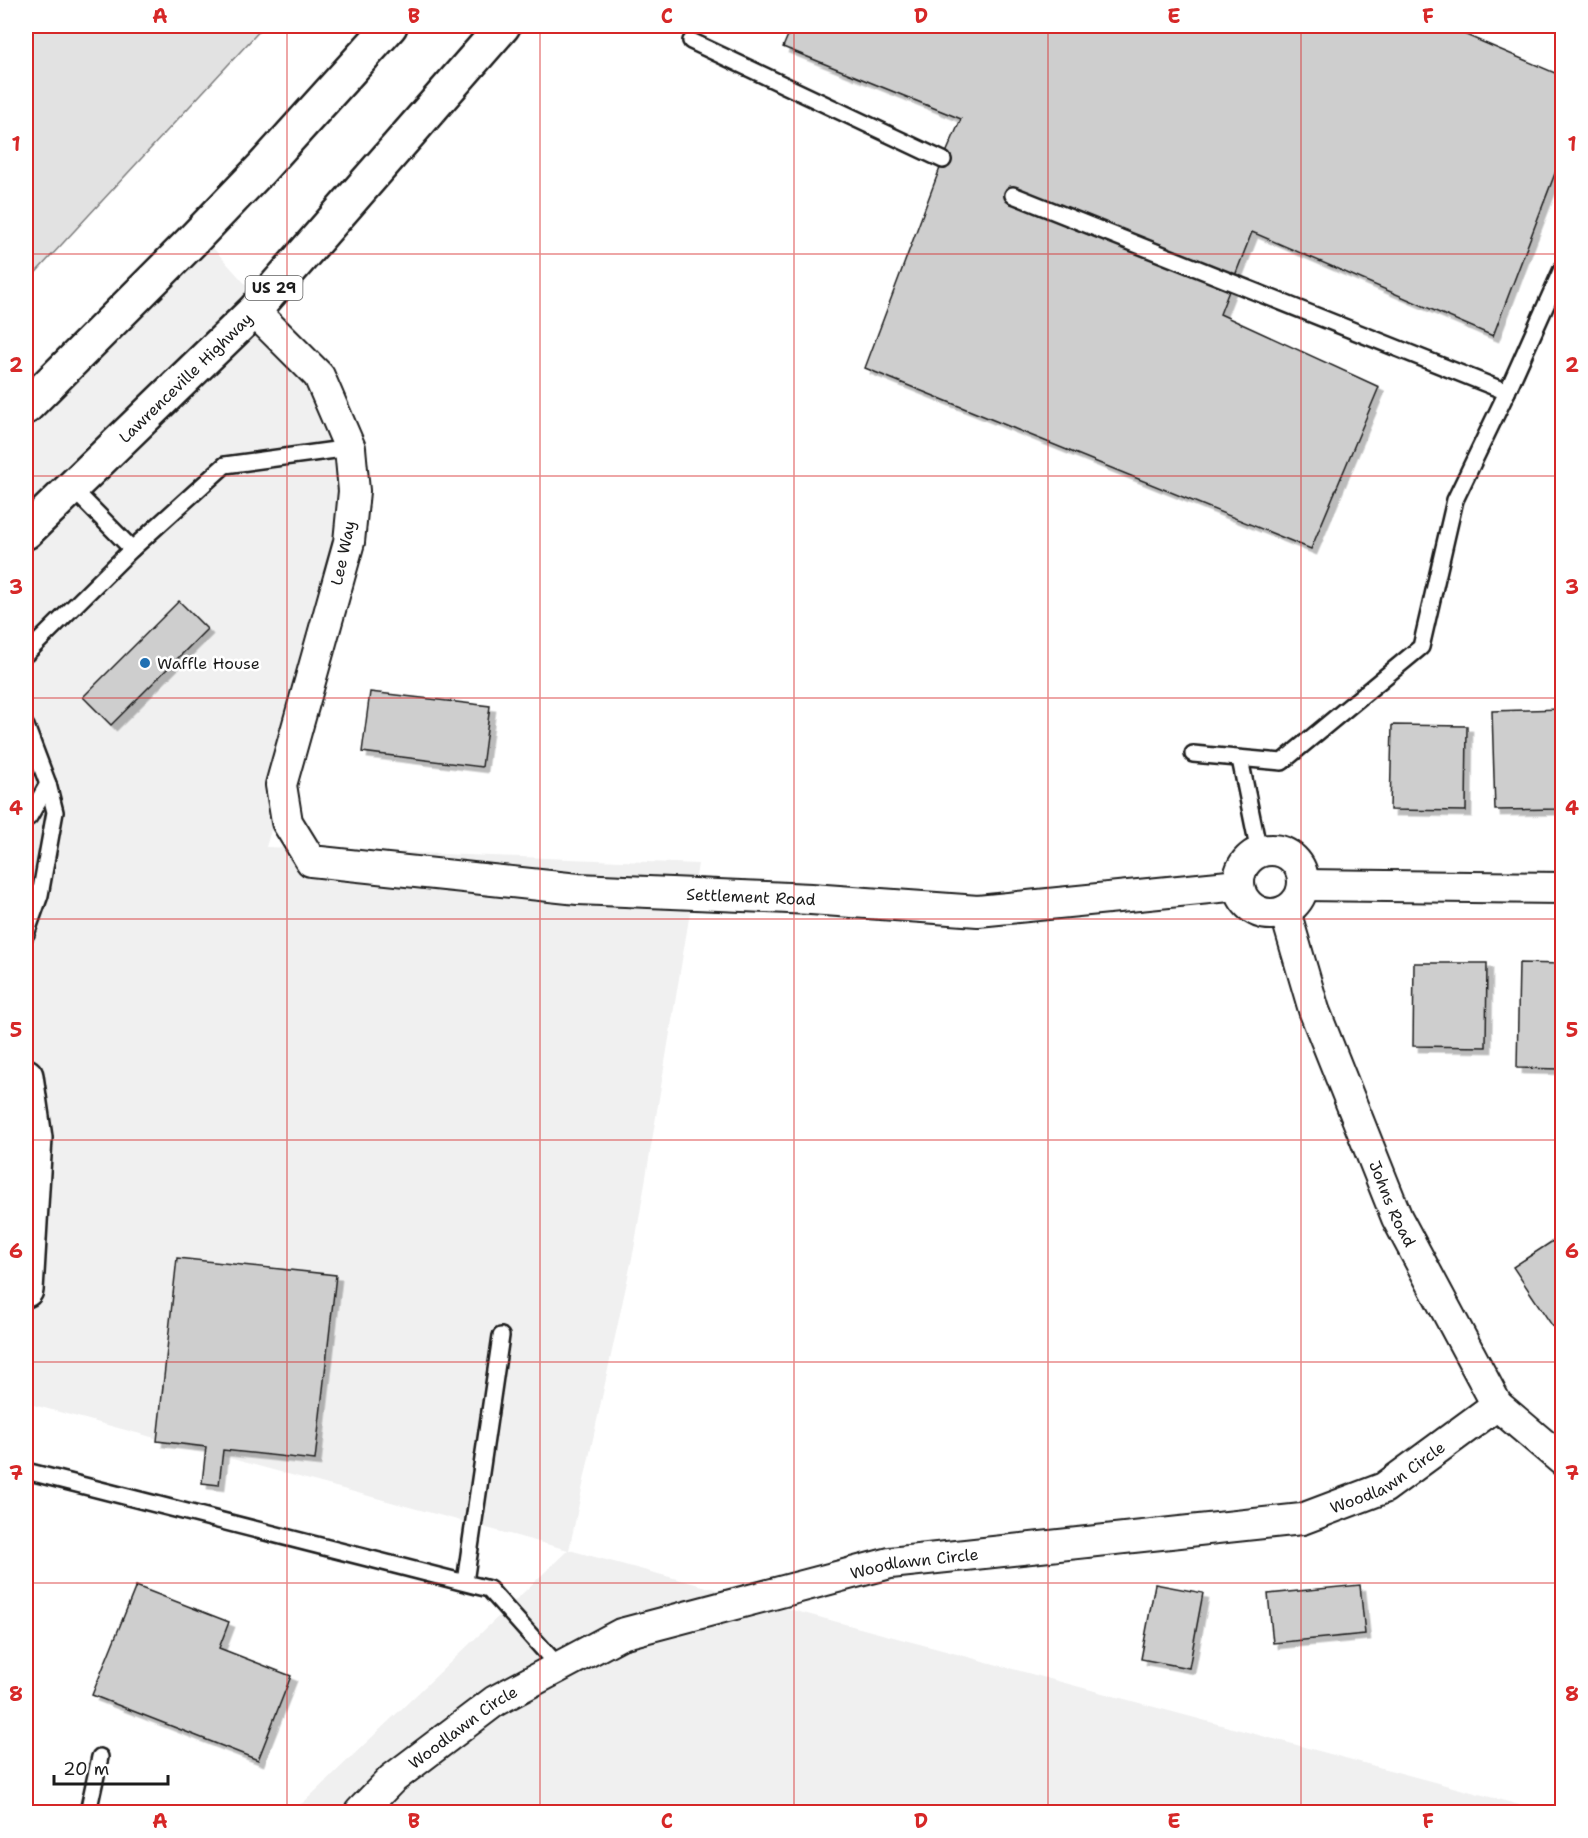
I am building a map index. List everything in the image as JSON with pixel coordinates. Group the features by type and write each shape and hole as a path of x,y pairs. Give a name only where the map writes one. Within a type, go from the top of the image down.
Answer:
{"main road":[{"path":"26,407 238,193 390,26"},
{"name":"Lawrenceville Highway","path":"26,532 254,311 503,26"},
{"path":"26,1076 35,1138 26,1282"}],"street":[{"name":"Lee Way","path":"254,311 319,376 350,448 354,491 349,542 282,785 287,822"},
{"name":"Settlement Road","path":"287,822 311,861 578,888 811,899 978,911 1239,885"},
{"path":"1281,851 1298,864 1303,885 1300,896 1294,905 1285,911 1265,914 1255,910 1241,896 1239,875 1249,857 1259,852 1281,851"},
{"path":"1303,885 1563,888"},
{"name":"Johns Road","path":"1285,911 1314,1010 1397,1218 1497,1405 1563,1460"},
{"name":"Woodlawn Circle","path":"360,1812 392,1779 495,1701 621,1634 890,1563 1302,1519 1384,1488 1497,1405"}],"lane":[{"path":"691,41 943,160"},
{"path":"1013,195 1508,392"},
{"path":"1193,754 1282,762 1421,647 1455,500 1508,392 1563,269"},
{"path":"26,654 132,549 225,465 350,448"},
{"path":"72,488 132,549"},
{"path":"26,726 48,784 55,812 40,895 26,934"},
{"path":"1240,759 1259,852"},
{"path":"26,819 48,784"},
{"path":"465,1582 501,1336"},
{"path":"26,1471 489,1589 559,1668"},
{"path":"88,1812 100,1757"}],"shaded area":[{"path":"26,26 264,26 26,283"},
{"path":"205,239 326,374 355,547 266,847 698,864 634,1249 569,1550 1546,1812 284,1812 304,1802 568,1550 26,1403 26,367 51,391"}],"building":[{"path":"792,26 1445,26 1562,76 1562,155 1493,336 1252,232 1220,314 1379,387 1311,549 865,368 943,160 961,119 783,47"},
{"name":"Waffle House","path":"179,601 207,629 111,725 83,697"},
{"path":"370,692 490,706 482,767 362,752"},
{"path":"1562,709 1562,809 1495,810 1492,711"},
{"path":"1392,725 1467,726 1466,811 1390,810"},
{"path":"1414,963 1487,963 1486,1047 1413,1046"},
{"path":"1519,963 1562,964 1561,1069 1517,1068"},
{"path":"1562,1235 1562,1325 1555,1330 1513,1267"},
{"path":"177,1258 336,1275 315,1460 223,1450 219,1485 202,1483 206,1447 157,1441"},
{"path":"1155,1584 1203,1593 1189,1668 1141,1659"},
{"path":"1360,1585 1365,1634 1273,1643 1268,1594"},
{"path":"136,1586 229,1622 219,1648 291,1676 258,1760 92,1695"}],"place":[{"name":"Waffle House","path":"145,663"}]}
